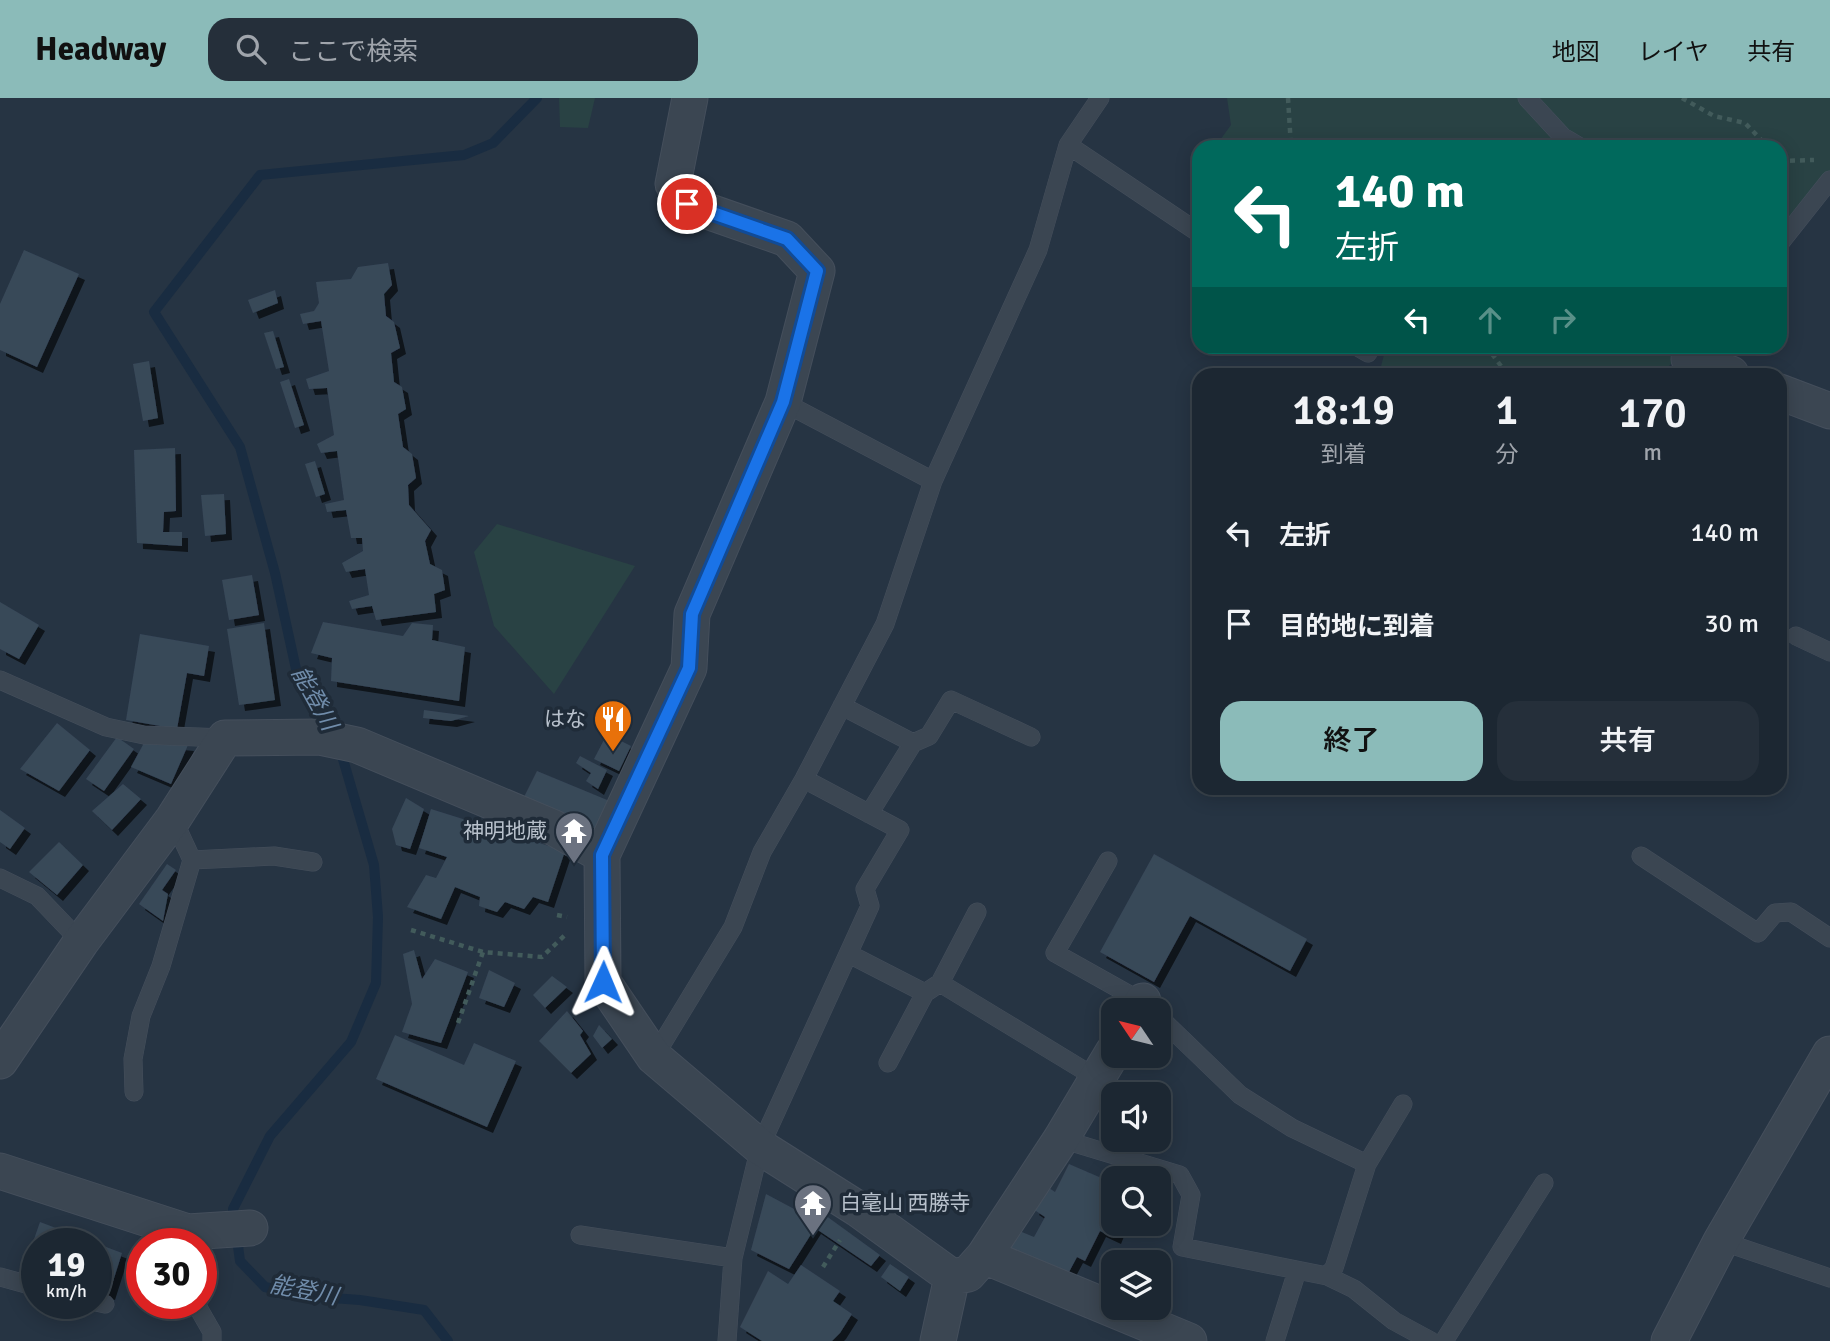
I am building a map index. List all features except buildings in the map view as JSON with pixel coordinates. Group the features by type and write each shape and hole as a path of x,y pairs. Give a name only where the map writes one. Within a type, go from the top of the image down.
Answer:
{"street":[{"path":"690,98 673,184 687,204 787,239 817,271 783,402 692,614 689,668 602,855 603,982 654,1057 760,1147 858,1209 952,1277 968,1274 984,1256 1104,1068"},
{"path":"1687,357 1715,368"},
{"path":"1787,396 1830,411"},
{"path":"0,1061 81,942 173,819 225,738 319,737 357,745 554,828 602,855"},
{"path":"1669,1341 1721,1241 1830,1054"},
{"path":"0,1171 161,1228"},
{"path":"217,1230 250,1228"},
{"path":"984,1256 1189,1341"},
{"path":"938,1341 952,1277"}],"lane":[{"path":"654,1057 733,926 762,852 804,779 885,624 933,481 1038,250 1068,145 1100,98"},
{"path":"1527,98 1569,140"},
{"path":"1068,145 1192,228"},
{"path":"1787,235 1828,186"},
{"path":"783,402 933,481"},
{"path":"1796,636 1830,652"},
{"path":"0,680 106,727 144,735 225,738"},
{"path":"869,814 913,743 929,736 951,700 1031,737"},
{"path":"842,706 913,743"},
{"path":"727,1341 733,1258 760,1147 870,906 865,889 900,830 804,779"},
{"path":"134,1092 133,1059 141,1016 161,966 192,860 173,819"},
{"path":"192,860 274,856 313,862"},
{"path":"1641,856 1758,933 1775,913 1791,912 1830,938"},
{"path":"1108,861 1055,953 1130,998"},
{"path":"0,878 37,896 81,942"},
{"path":"888,1063 925,993 940,983 977,912"},
{"path":"849,954 925,993"},
{"path":"940,983 1101,1064"},
{"path":"1171,1030 1240,1095 1292,1128 1367,1164"},
{"path":"1327,1276 1334,1268 1367,1164 1403,1104"},
{"path":"1061,1139 1180,1175 1191,1195 1182,1247 1327,1276 1354,1289 1394,1321 1431,1341"},
{"path":"1444,1341 1544,1183"},
{"path":"580,1236 733,1258"},
{"path":"1721,1241 1830,1278"},
{"path":"1275,1341 1297,1271"},
{"path":"0,1277 21,1283"},
{"path":"205,1319 212,1332 212,1341"}],"path":[{"path":"1288,98 1290,140"},
{"path":"1682,98 1714,116 1745,123 1761,140"},
{"path":"1787,161 1823,162"},
{"path":"411,930 482,953 542,957 572,929"},
{"path":"458,1023 482,953"}],"green space":[{"path":"559,98 595,98 588,128 560,127"},
{"path":"1227,98 1830,98 1830,179 1787,229 1787,140 1220,140 1231,125"},
{"path":"1384,354 1680,354 1667,368 1381,368"},
{"path":"497,524 635,566 554,694 494,626 474,552"}],"waterway":[{"name":"能登川","path":"336,734 333,723 296,669 275,573 240,447 154,312 260,175 464,155 493,143 537,98"},
{"name":"能登川","path":"340,749 374,865 378,917 376,983 351,1042 270,1136 233,1209 240,1261 265,1287 305,1296 360,1300 424,1310 448,1341"}],"place":[{"name":"はな","path":"613,753"},
{"name":"神明地蔵","path":"574,865"},
{"name":"白毫山 西勝寺","path":"813,1237"}],"route":[{"path":"603,982 602,855 689,668 692,614 783,402 817,271 787,239 687,204"}]}
